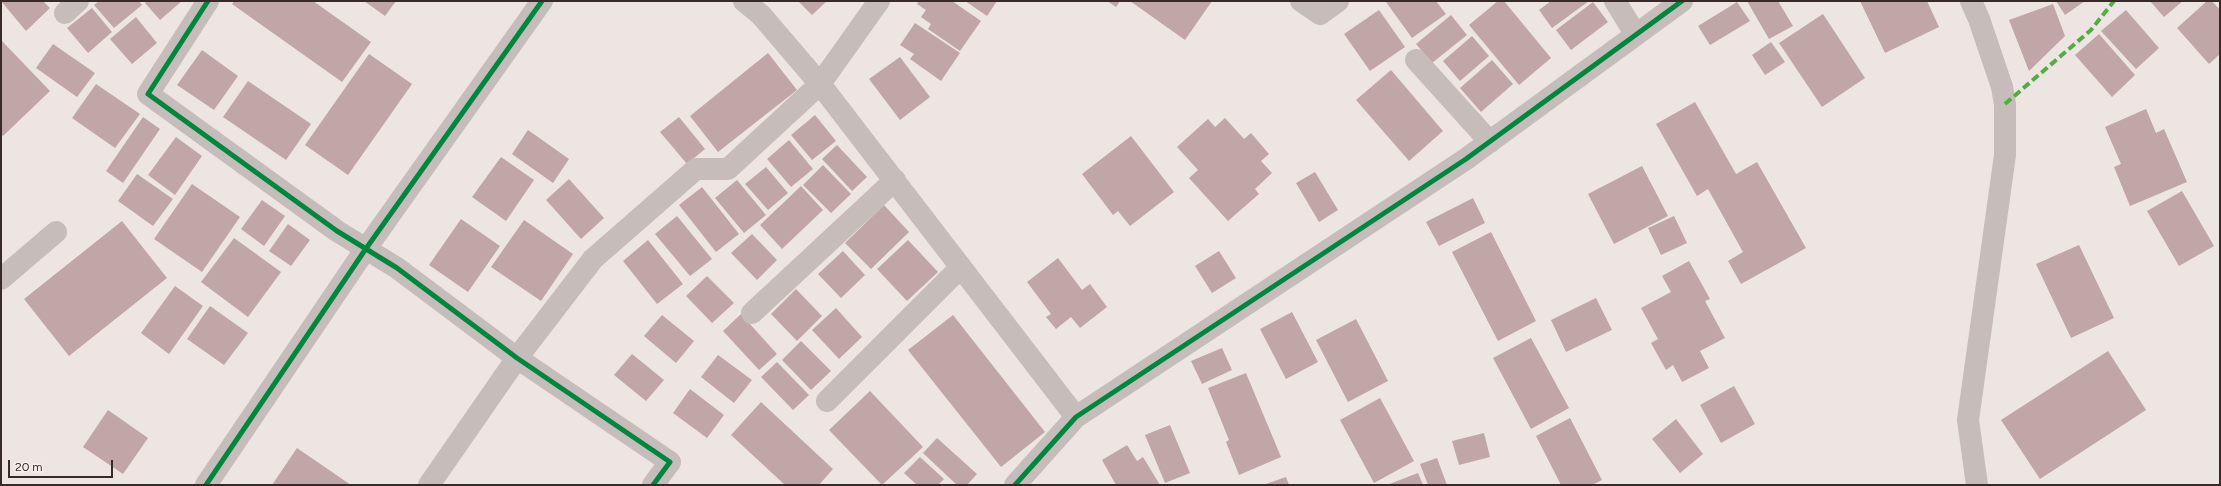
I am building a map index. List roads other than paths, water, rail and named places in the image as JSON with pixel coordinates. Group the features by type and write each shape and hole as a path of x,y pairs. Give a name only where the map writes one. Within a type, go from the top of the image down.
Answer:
{"street":[{"path":"208,1 148,94 365,250 397,268 517,358 670,462 653,485"},
{"path":"206,485 365,250 542,1"},
{"path":"744,1 762,15 820,84 1076,417"},
{"path":"429,485 517,358 593,259 696,169 728,169 820,84 879,1"},
{"path":"1301,1 1320,14 1338,1"},
{"path":"1615,1 1636,35"},
{"path":"1015,485 1076,417 1490,142 1682,1"},
{"path":"1970,1 1982,27 2002,87 2005,104 2005,155 1968,420 1977,485"},
{"path":"1416,60 1490,142"},
{"path":"752,313 895,180"},
{"path":"1,279 56,232"},
{"path":"827,400 961,267"}]}
